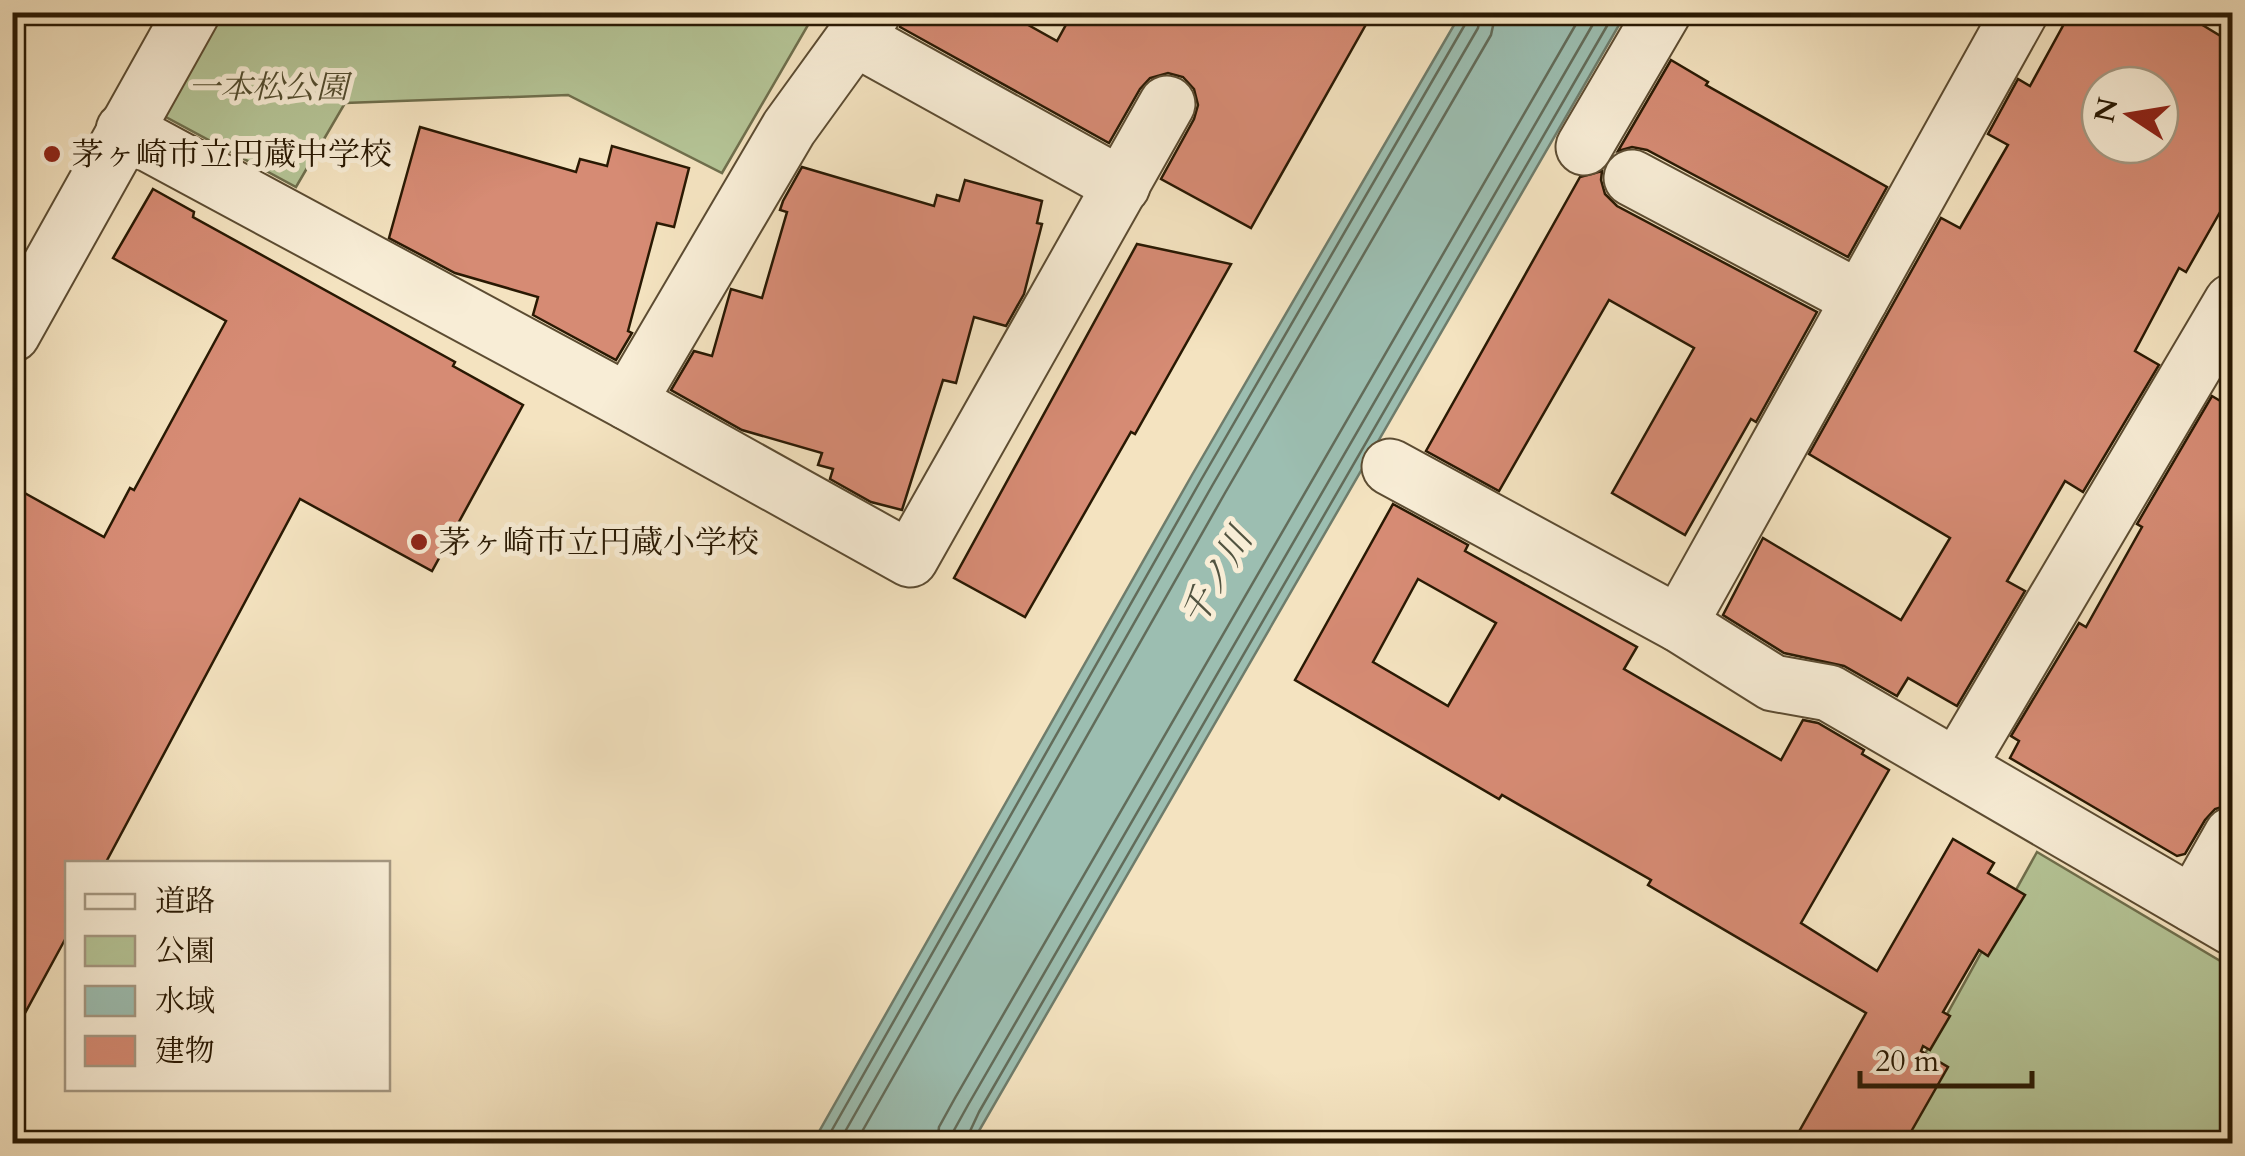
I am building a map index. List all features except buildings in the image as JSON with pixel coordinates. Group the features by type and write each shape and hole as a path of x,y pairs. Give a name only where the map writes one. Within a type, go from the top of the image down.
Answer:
{"street":[{"path":"12,334 192,12"},
{"path":"1584,147 1663,12"},
{"path":"1679,624 2020,12"},
{"path":"628,402 789,128 864,25 1122,186"},
{"path":"124,130 910,559 1167,104"},
{"path":"1632,178 1860,299"},
{"path":"1957,768 2232,302"},
{"path":"1390,467 1679,624 1773,683 1829,693 2213,916 2232,835"}],"green space":[{"name":"一本松公園","path":"208,13 815,13 722,173 568,95 345,103 296,187 151,109"},
{"path":"2037,852 2232,968 2232,1129 2225,1143 1875,1144"}],"water":[{"name":"千ノ川","path":"1461,13 1626,13 972,1143 812,1144 1192,475"}],"place":[{"name":"茅ヶ崎市立円蔵中学校","path":"52,154"},
{"name":"茅ヶ崎市立円蔵小学校","path":"419,542"}]}
